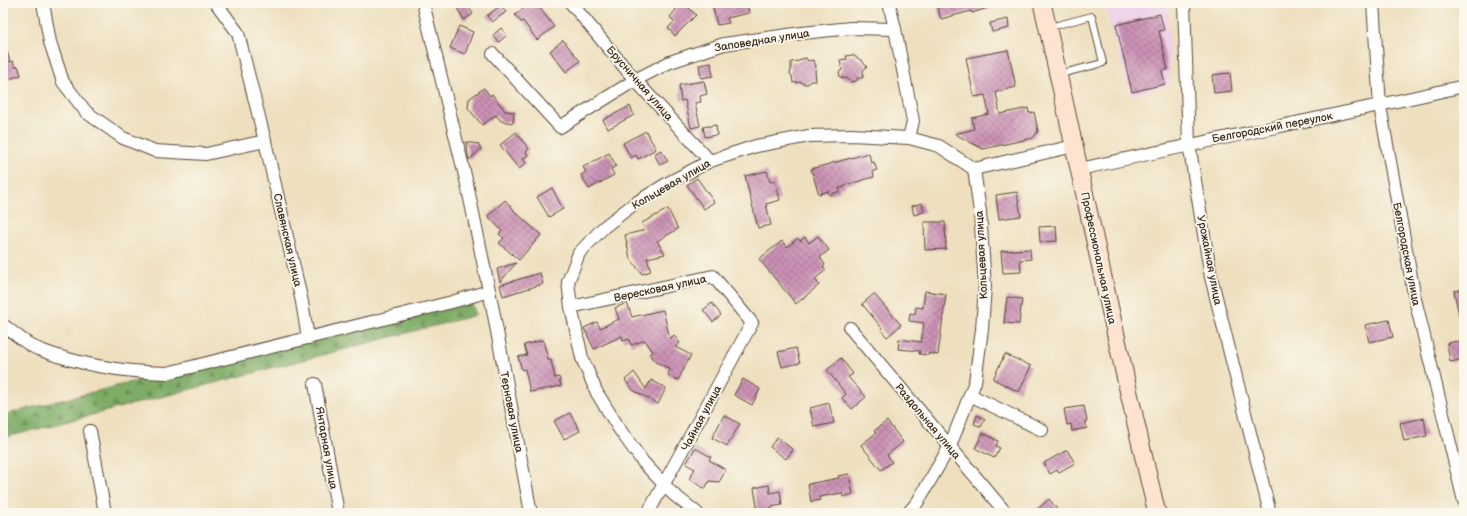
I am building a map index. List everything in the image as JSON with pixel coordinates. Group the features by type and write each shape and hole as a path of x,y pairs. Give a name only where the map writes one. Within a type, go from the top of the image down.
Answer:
{"street":[{"path":"43,3 50,42 63,82 86,112 122,138 155,151 206,154 265,141"},
{"name":"Славянская улица","path":"216,3 238,34 265,141 302,302 308,338"},
{"name":"Терновая улица","path":"423,3 467,184 531,513"},
{"name":"Брусничная улица","path":"572,3 635,80 710,161"},
{"path":"889,3 913,121 909,138"},
{"name":"Профессиональная улица","path":"1042,3 1080,169 1127,392 1157,513"},
{"name":"Урожайная улица","path":"1184,3 1189,144 1211,276 1270,513"},
{"name":"Белгородская улица","path":"1373,3 1380,106 1415,299 1464,501"},
{"name":"Заповедная улица","path":"493,54 560,128 635,80 670,62 724,44 851,28 895,29"},
{"name":"Белгородский переулок","path":"1080,169 1189,144 1380,106 1464,86"},
{"name":"Кольцевая улица","path":"697,513 665,485 643,462 620,430 597,393 582,358 571,307 568,282 579,253 604,227 634,204 710,161 756,146 809,136 851,134 909,138 939,146 974,169 980,212 985,286 982,329 975,382 950,446 917,503 908,513"},
{"path":"974,169 1074,146"},
{"name":"Вересковая улица","path":"571,307 713,276 752,323"},
{"path":"3,325 37,349 92,365 145,373 167,373 489,292"},
{"name":"Чайная улица","path":"648,513 665,485 752,323"},
{"name":"Раздольная улица","path":"850,328 1006,513"},
{"name":"Янтарная улица","path":"315,384 338,513"},
{"path":"970,395 1042,430"},
{"path":"90,431 105,513"}],"lane":[{"path":"1048,28 1092,16 1103,63 1058,74"}],"shaded area":[{"path":"1104,3 1168,3 1170,85 1131,96"}],"green space":[{"path":"454,300 471,300 476,315 3,438 3,415"}],"building":[{"path":"454,3 466,3 473,14 464,20"},
{"path":"531,3 546,3 540,8 554,27 537,40 523,21 521,22 515,15"},
{"path":"679,3 684,3 696,15 675,36 668,28 674,22 670,17 676,10 674,8"},
{"path":"712,3 747,3 749,13 727,18 729,23 717,25"},
{"path":"936,3 997,3 997,5 972,13 971,11 941,19"},
{"path":"501,5 506,12 492,22 487,16"},
{"path":"1160,14 1164,30 1159,31 1168,70 1162,71 1165,84 1132,92 1116,25"},
{"path":"1008,19 1009,28 992,32 990,23"},
{"path":"459,26 473,32 465,54 450,48"},
{"path":"501,28 507,35 499,42 493,35"},
{"path":"563,40 580,61 566,72 550,51"},
{"path":"5,44 10,62 13,61 15,67 18,66 21,75 3,81 3,45"},
{"path":"1008,50 1016,87 996,92 1000,114 1028,108 1029,113 1034,112 1038,131 1033,138 983,149 955,134 974,129 972,118 989,114 985,95 974,97 966,58"},
{"path":"853,55 862,61 867,67 863,70 863,78 858,78 856,81 851,82 848,79 840,77 839,72 842,70 840,60 847,59 846,56"},
{"path":"806,58 808,61 813,60 816,66 816,81 810,81 808,84 801,82 793,83 792,76 790,74 791,62"},
{"path":"711,63 713,76 701,78 699,65"},
{"path":"1230,73 1232,91 1214,93 1212,75"},
{"path":"704,81 707,94 700,96 701,102 695,103 700,126 691,128 685,100 681,101 679,85"},
{"path":"484,88 490,96 492,94 505,111 514,112 513,123 501,121 496,115 482,125 468,108 469,99"},
{"path":"630,106 634,115 608,129 603,120"},
{"path":"716,125 717,135 705,137 703,127"},
{"path":"646,131 656,149 638,159 636,155 631,158 623,143"},
{"path":"516,132 529,149 526,152 528,155 523,159 526,163 519,169 500,145"},
{"path":"466,142 478,144 481,149 469,160"},
{"path":"661,150 668,161 660,165 654,154"},
{"path":"609,153 616,166 611,169 614,175 589,189 581,175 586,172 583,167"},
{"path":"869,153 871,163 874,162 877,170 873,171 874,177 845,185 845,187 839,188 840,191 829,195 828,191 819,194 811,169"},
{"path":"767,171 770,182 775,180 780,200 766,204 771,225 758,228 745,176"},
{"path":"697,178 714,202 704,209 687,185"},
{"path":"552,188 563,209 549,217 537,197"},
{"path":"1017,192 1021,216 999,219 996,195"},
{"path":"505,200 513,210 541,235 519,260 499,243 504,238 499,234 502,231 488,216"},
{"path":"922,203 924,212 914,215 912,206"},
{"path":"668,209 678,229 657,241 665,254 647,258 651,271 642,274 630,258 625,235 645,230 642,223"},
{"path":"924,222 945,222 946,249 925,250"},
{"path":"1056,226 1057,241 1040,242 1039,227"},
{"path":"818,236 829,250 820,257 825,265 823,267 826,270 815,279 819,285 796,304 759,259 782,241 787,247 798,238 800,241 805,237 809,243"},
{"path":"1030,249 1031,259 1020,260 1021,272 1003,273 1001,251"},
{"path":"516,263 500,282 497,269"},
{"path":"540,273 543,284 503,296 500,285"},
{"path":"1464,289 1464,319 1460,320 1454,291"},
{"path":"925,291 946,294 938,355 929,353 929,355 919,354 920,351 898,349 899,339 921,342 924,323 909,321 910,313 915,314 916,307 923,308"},
{"path":"874,294 901,325 887,337 881,330 882,328 862,304"},
{"path":"1007,297 1022,299 1019,324 1004,323"},
{"path":"627,303 632,317 663,310 670,339 674,335 680,343 675,347 691,355 678,380 668,375 670,369 656,362 650,354 653,352 645,340 631,345 629,339 623,341 622,336 594,349 584,328 597,322 600,328 619,319 615,308"},
{"path":"712,303 721,315 713,322 703,310"},
{"path":"1389,320 1393,337 1369,342 1365,325"},
{"path":"543,340 548,360 551,360 555,378 559,377 561,386 530,392 525,369 522,370 518,357 527,355 524,345"},
{"path":"1464,340 1464,359 1450,362 1447,343"},
{"path":"796,348 800,363 782,367 778,352"},
{"path":"1005,354 1031,366 1019,392 993,379"},
{"path":"841,358 853,374 848,377 866,397 852,409 842,398 846,394 827,370"},
{"path":"634,372 646,389 651,380 666,388 658,404 633,390 625,380"},
{"path":"743,379 760,389 752,405 734,395"},
{"path":"829,403 834,423 814,427 810,408"},
{"path":"1084,406 1087,428 1072,431 1071,424 1067,425 1064,409"},
{"path":"570,413 580,431 564,439 554,421"},
{"path":"724,415 740,424 727,446 712,438"},
{"path":"977,415 985,419 981,427 974,424"},
{"path":"1424,418 1427,436 1404,441 1400,423"},
{"path":"887,421 903,442 887,455 892,462 881,470 861,445 876,433 874,431"},
{"path":"983,433 998,441 996,446 1000,448 994,458 975,448"},
{"path":"777,437 793,450 786,459 770,447"},
{"path":"695,448 711,457 709,460 726,470 719,482 709,481 705,489 689,479 695,469 686,464"},
{"path":"1067,450 1075,463 1059,472 1057,470 1050,474 1044,463"},
{"path":"849,474 853,494 843,497 842,493 819,497 820,500 811,502 808,484 839,478 838,476"},
{"path":"769,485 770,493 780,491 782,505 771,507 772,513 758,513 754,488"},
{"path":"1049,499 1060,513 1033,513"}]}
